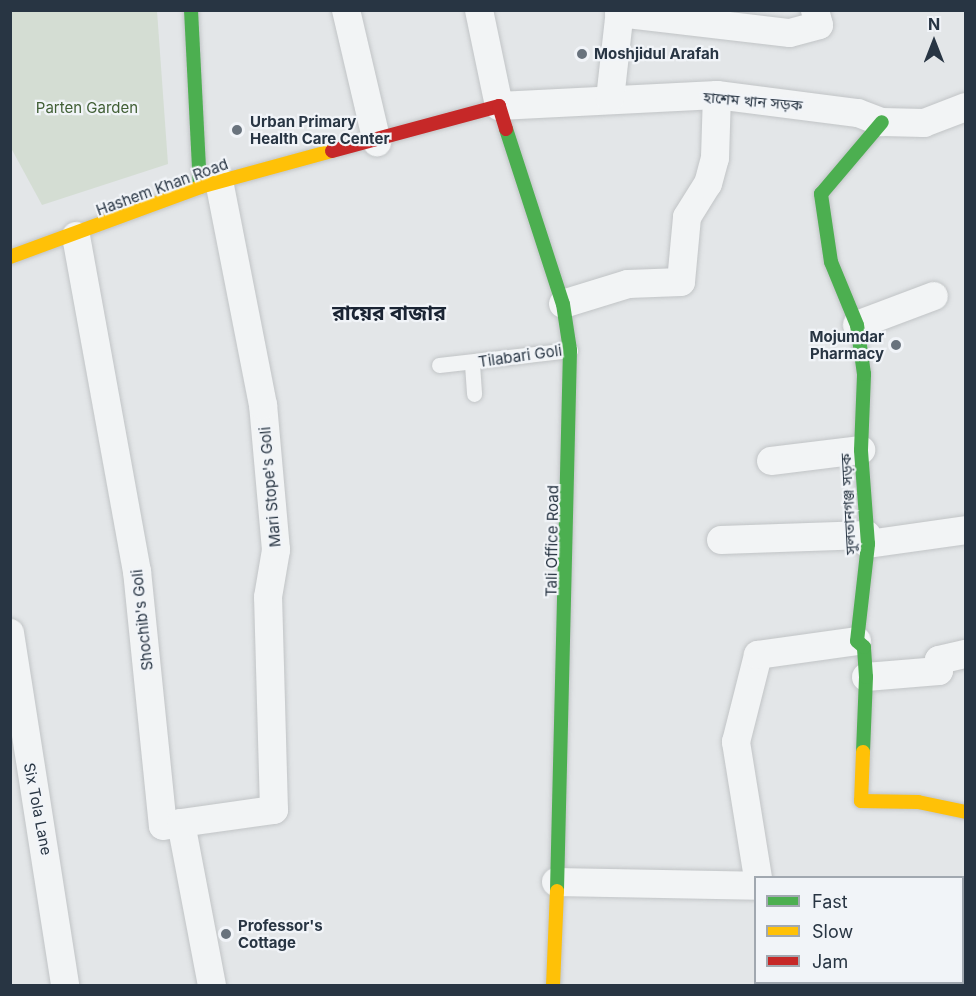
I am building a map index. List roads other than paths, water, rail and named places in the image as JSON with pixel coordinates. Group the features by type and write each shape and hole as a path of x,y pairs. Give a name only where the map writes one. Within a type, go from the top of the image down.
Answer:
{"street":[{"path":"191,10 210,184"},
{"path":"346,10 377,142"},
{"path":"479,10 499,106"},
{"path":"610,99 620,12 790,33 819,25 815,10"},
{"path":"563,304 628,284 681,282 687,217 708,184 715,158 717,95"},
{"name":"হাশেম খান সড়ক","path":"499,106 717,95 858,113 882,122 924,123 966,106"},
{"name":"Hashem Khan Road","path":"11,254 76,236 210,184 377,142 499,106"},
{"name":"Tali Office Road","path":"499,106 563,304 570,350 564,749 556,882 553,986"},
{"name":"সুলতানগঞ্জ সড়ক","path":"882,122 821,194 831,262 857,325 864,374 861,450 868,539 857,641 864,647 866,677 861,801 918,802 966,813"},
{"name":"Mari Stope's Goli","path":"181,823 274,810 267,597 275,539 263,405 210,184"},
{"name":"Shochib's Goli","path":"76,236 137,572 163,826 181,823"},
{"path":"857,325 934,296"},
{"path":"771,461 861,450"},
{"path":"721,540 868,539 966,530"},
{"name":"Six Tola Lane","path":"10,633 65,986"},
{"path":"758,876 736,742 758,655 857,641"},
{"path":"866,677 939,671 939,660 966,654"},
{"path":"181,823 212,986"},
{"path":"556,882 754,886"}],"lane":[{"name":"Tilabari Goli","path":"440,365 472,364 570,350"},
{"name":"Tilabari Goli","path":"472,364 474,394"}],"place":[{"name":"Moshjidul Arafah","path":"582,54"},
{"name":"Urban Primary Health Care Center","path":"237,130"},
{"name":"Mojumdar Pharmacy","path":"896,345"},
{"name":"Professor's Cottage","path":"226,934"}],"district":[{"name":"রায়ের বাজার","path":"389,313"}],"park label":[{"name":"Parten Garden","path":"87,108"}]}
